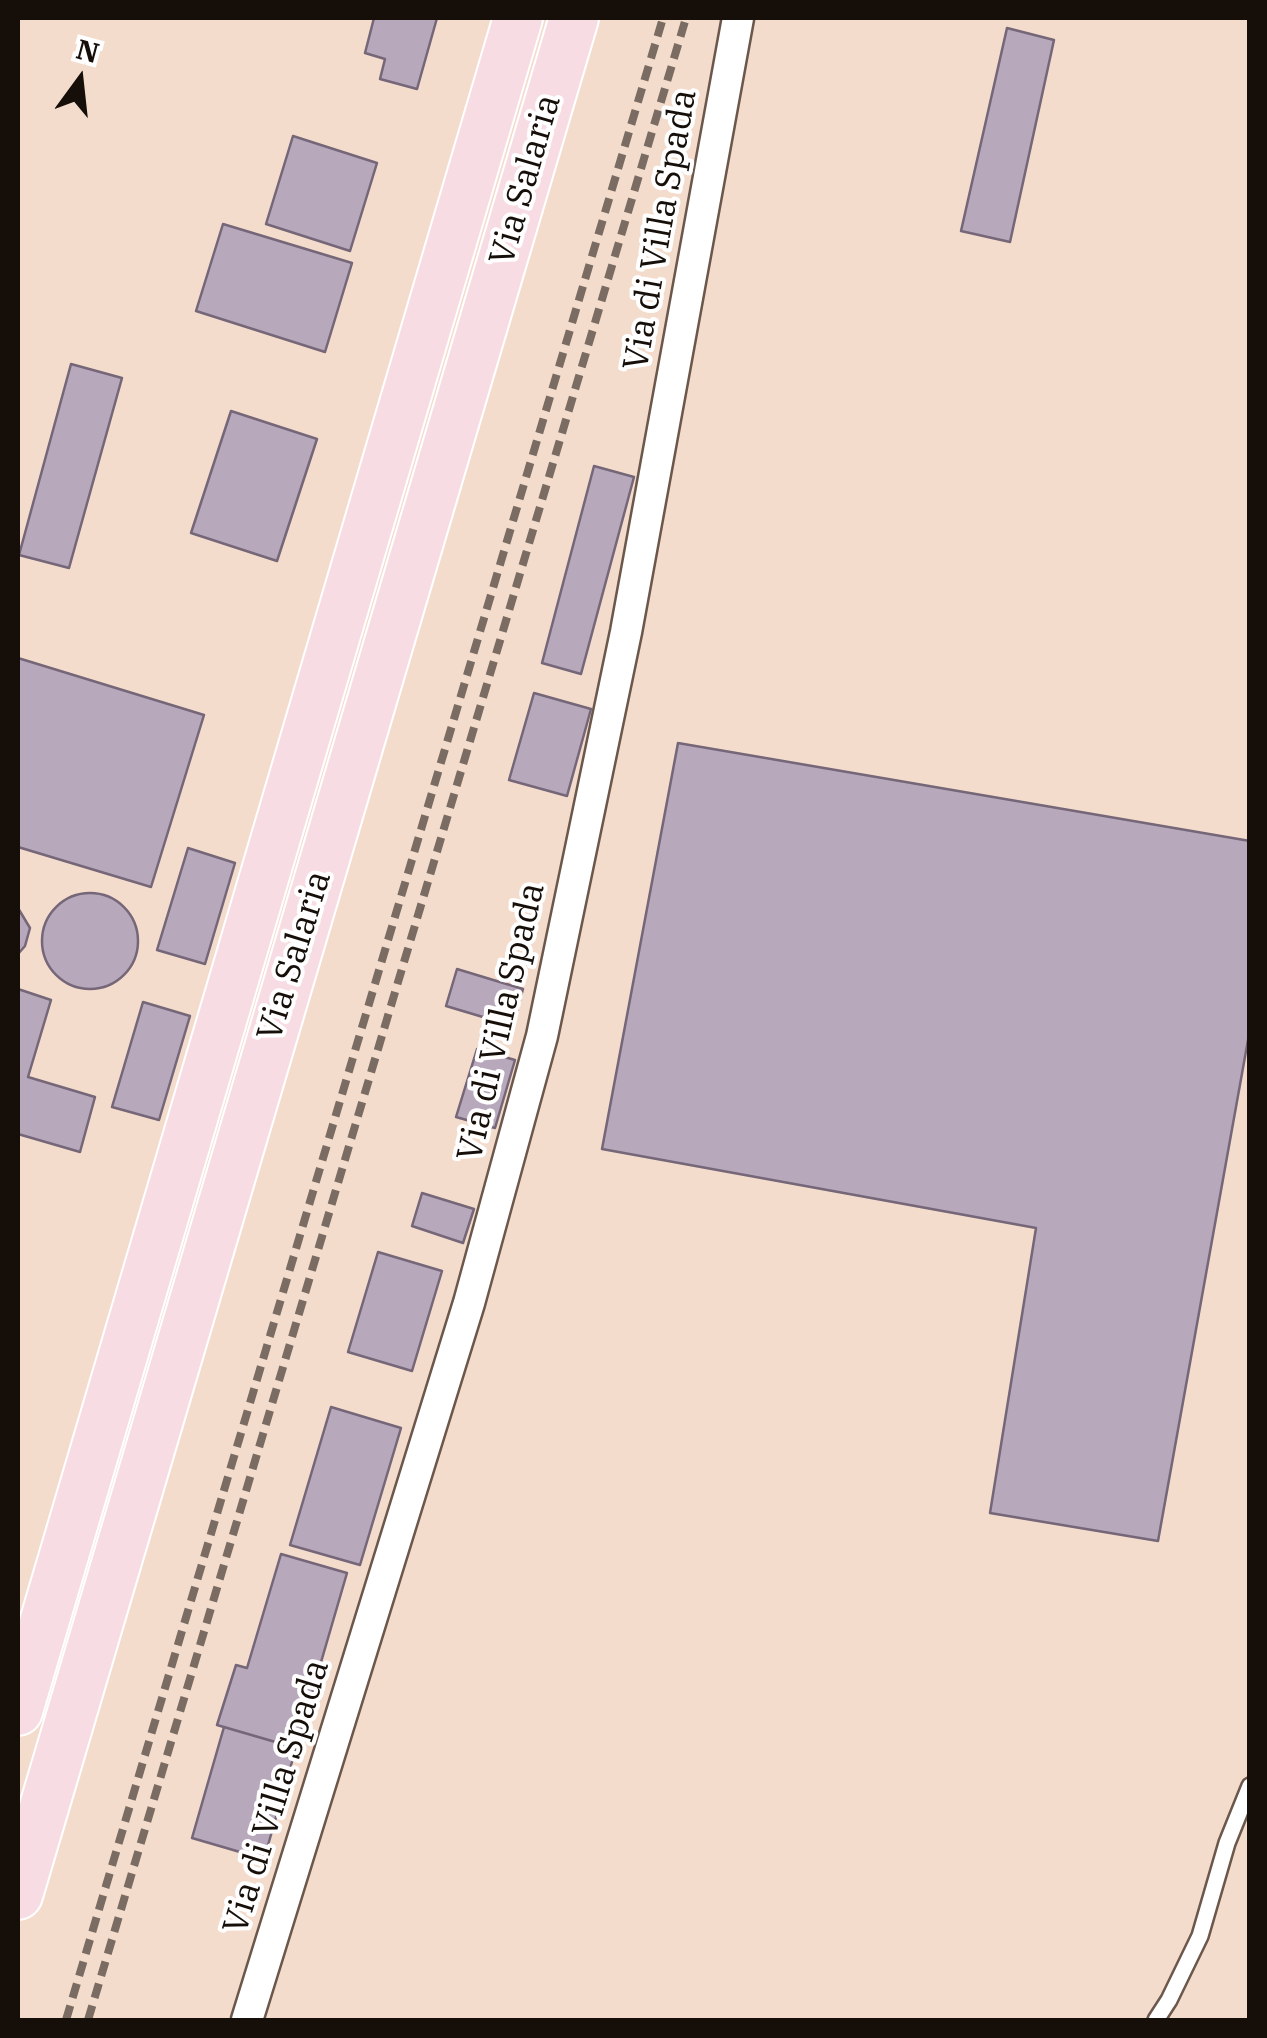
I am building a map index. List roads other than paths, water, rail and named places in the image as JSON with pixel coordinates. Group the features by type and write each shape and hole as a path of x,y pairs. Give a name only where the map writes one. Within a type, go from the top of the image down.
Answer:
{"main road":[{"name":"Via Salaria","path":"18,1711 518,18"},
{"name":"Via Salaria","path":"18,1896 574,18"}],"street":[{"name":"Via di Villa Spada","path":"247,2020 468,1303 542,1036 626,632 738,18"}],"lane":[{"path":"1156,2020 1170,2000 1200,1936 1250,1786"}],"railway":[{"path":"66,2020 663,18"},
{"path":"88,2020 686,18"}]}
